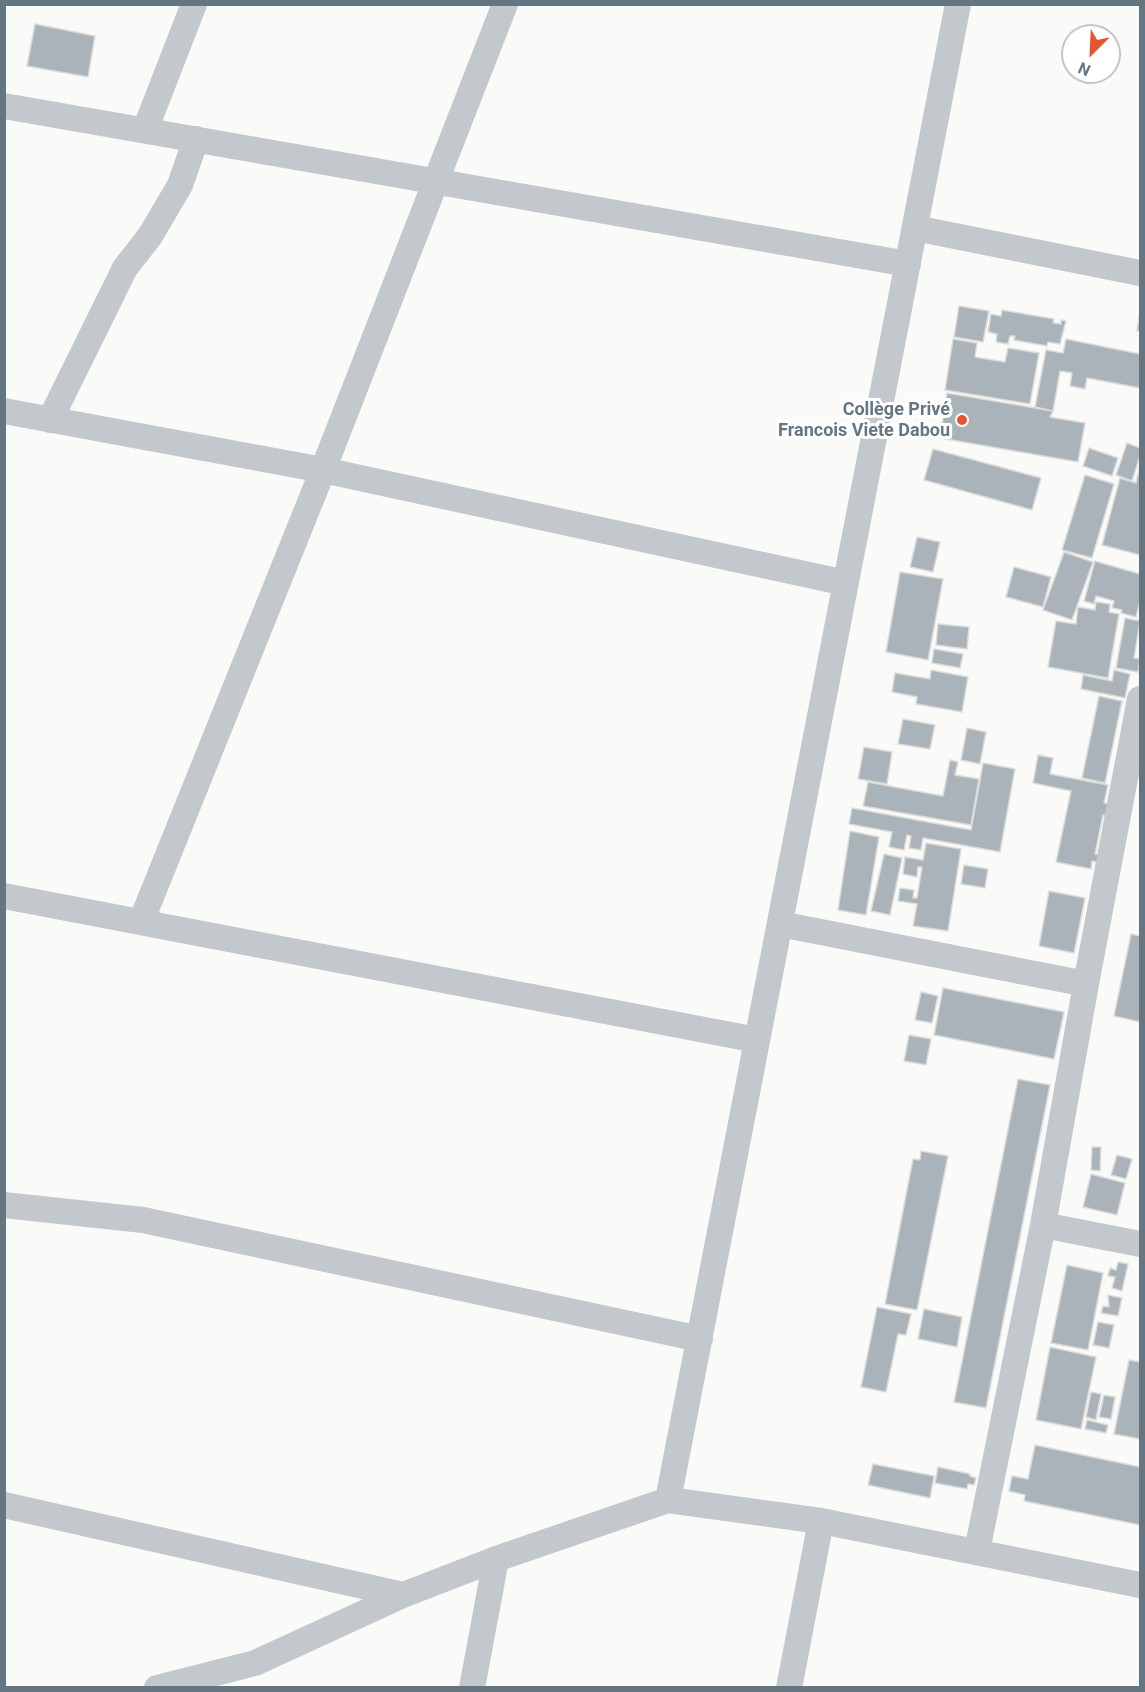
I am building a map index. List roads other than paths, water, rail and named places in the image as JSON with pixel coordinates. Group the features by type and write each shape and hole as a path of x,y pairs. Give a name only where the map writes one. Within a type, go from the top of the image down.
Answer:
{"street":[{"path":"145,130 194,4"},
{"path":"141,922 323,470 505,4"},
{"path":"669,1500 958,4"},
{"path":"4,106 908,264"},
{"path":"50,420 125,268 150,236 180,185 196,140"},
{"path":"915,228 1140,273"},
{"path":"4,411 323,470 846,583"},
{"path":"977,1551 1043,1225 1140,699"},
{"path":"4,896 758,1040"},
{"path":"780,924 1086,984"},
{"path":"4,1205 143,1220 700,1339"},
{"path":"1043,1225 1140,1244"},
{"path":"157,1688 255,1663 403,1595 496,1559 669,1500 821,1521 1140,1585"},
{"path":"4,1505 403,1595"},
{"path":"789,1688 821,1521"},
{"path":"471,1688 496,1559"}],"place":[{"name":"Collège Privé Francois Viete Dabou","path":"962,420"}]}
